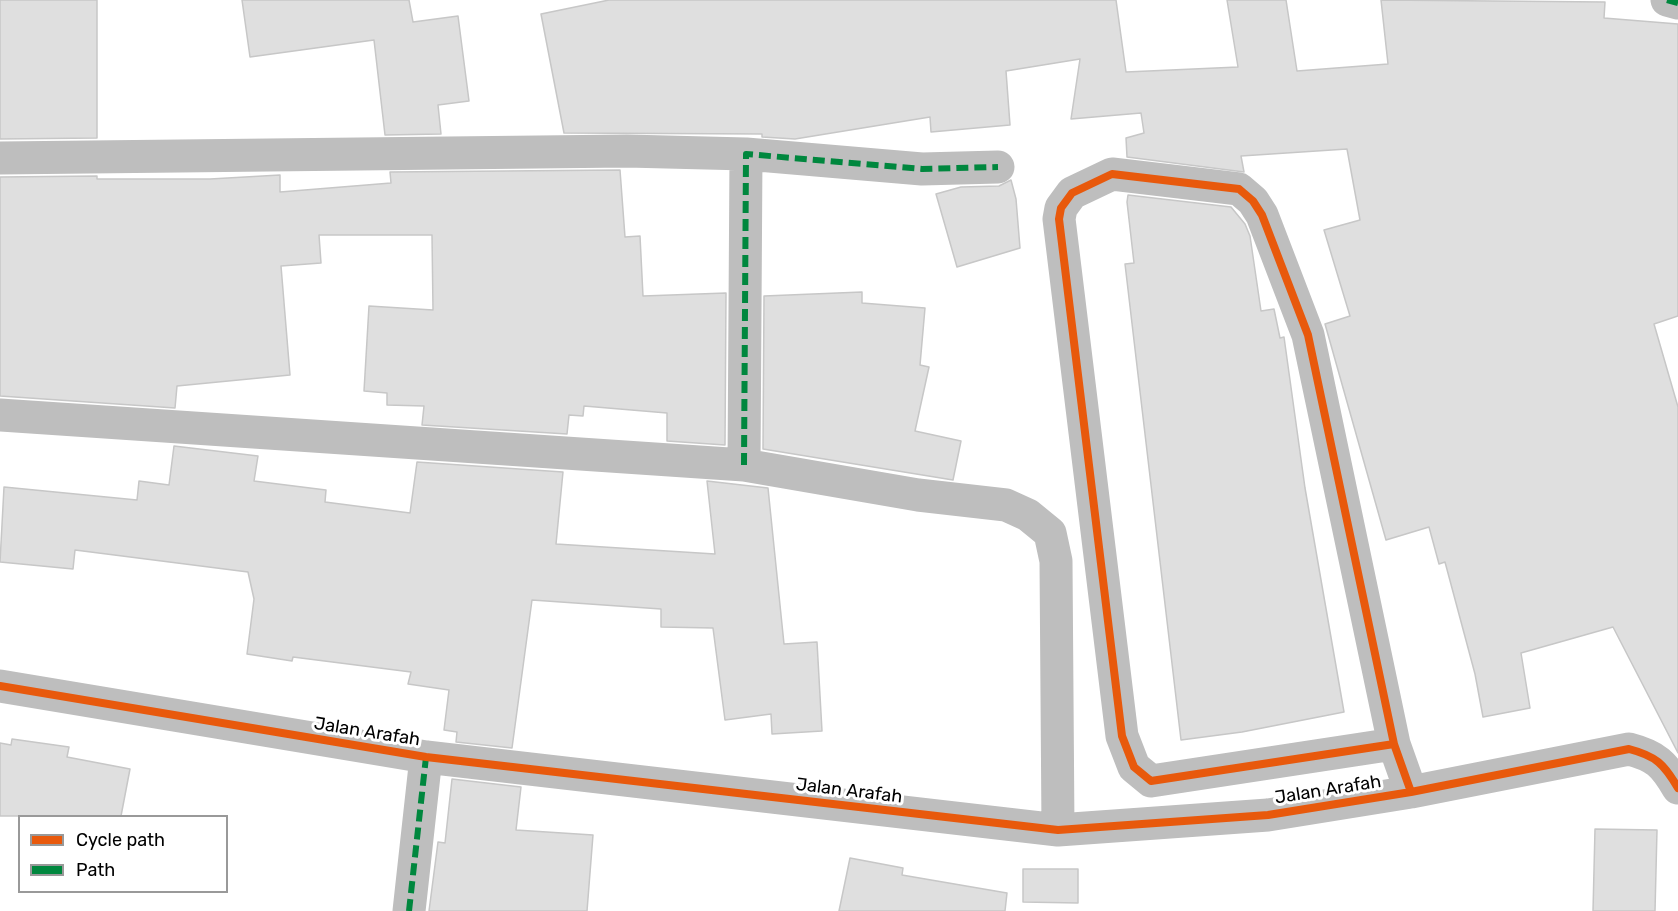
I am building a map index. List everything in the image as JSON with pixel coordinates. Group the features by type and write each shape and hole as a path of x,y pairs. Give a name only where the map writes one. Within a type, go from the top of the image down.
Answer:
{"street":[{"path":"1667,0 1678,3"},
{"path":"0,158 627,151 746,154 922,170 998,167"},
{"path":"744,465 746,154"},
{"path":"1394,744 1151,781 1134,767 1122,736 1059,219 1061,208 1072,193 1112,174 1239,189 1253,201 1262,215 1308,335 1394,744 1411,792"},
{"path":"0,415 744,465 918,495 1006,505 1028,515 1050,533 1056,561 1058,830"},
{"name":"Jalan Arafah","path":"0,686 426,757 1058,830 1268,815 1411,792 1629,749 1650,754 1667,769 1678,788"},
{"path":"409,911 426,757"}],"building":[{"path":"0,0 97,0 97,138 0,139"},
{"path":"242,0 409,0 413,22 458,16 469,101 438,105 441,134 385,135 374,40 250,57"},
{"path":"609,0 1116,0 1126,72 1238,67 1227,0 1286,0 1297,71 1388,64 1381,0 1605,2 1604,18 1678,24 1678,316 1654,324 1678,407 1678,753 1613,627 1521,653 1530,708 1483,717 1475,674 1445,562 1439,564 1429,527 1386,540 1325,324 1350,316 1324,230 1360,220 1347,149 1241,156 1244,172 1127,157 1126,138 1144,133 1141,113 1071,119 1080,59 1006,71 1010,125 931,132 930,117 795,139 762,137 762,134 564,133 541,14"},
{"path":"620,170 625,237 640,236 643,296 726,293 725,445 667,441 667,413 584,406 583,416 569,415 567,434 422,425 424,406 387,405 387,393 364,391 369,306 433,310 432,235 319,235 321,263 281,266 290,375 177,386 175,408 0,396 0,177 97,176 97,179 210,179 280,175 280,192 391,183 390,172"},
{"path":"1011,180 1016,199 1020,248 957,267 936,194 961,187 999,186"},
{"path":"1128,195 1231,207 1245,224 1250,236 1261,311 1274,309 1280,338 1284,337 1305,488 1344,712 1242,732 1181,740 1125,264 1134,263"},
{"path":"862,292 862,303 925,308 920,365 929,367 915,431 961,441 953,480 763,449 764,296"},
{"path":"174,446 258,456 254,481 326,490 325,502 410,513 417,462 563,472 556,544 715,554 707,481 768,488 784,644 817,642 822,731 772,734 771,714 725,720 713,628 661,627 661,609 532,600 512,748 456,742 457,732 444,730 449,690 408,684 411,672 293,657 292,661 247,654 254,599 248,572 75,550 73,569 0,562 4,487 137,500 139,481 169,485"},
{"path":"12,739 69,747 67,757 130,769 121,815 0,816 0,743 11,745"},
{"path":"452,779 521,787 516,830 593,835 587,911 429,911 438,842 445,843"},
{"path":"1595,829 1657,830 1655,911 1593,911"},
{"path":"850,858 903,868 902,875 1007,893 1005,911 839,911"},
{"path":"1023,869 1078,869 1078,903 1023,902"}],"marked path":[{"path":"1667,0 1678,3"},
{"path":"744,465 746,154 922,169 998,167"},
{"path":"409,911 426,757"}],"cycle path":[{"path":"1394,744 1151,781 1134,767 1122,736 1059,219 1061,208 1072,193 1112,174 1239,189 1253,201 1262,215 1308,335 1394,744 1411,792"},
{"path":"0,686 426,757 1058,830 1268,815 1411,792 1629,749 1653,758 1668,773 1678,788"}]}
